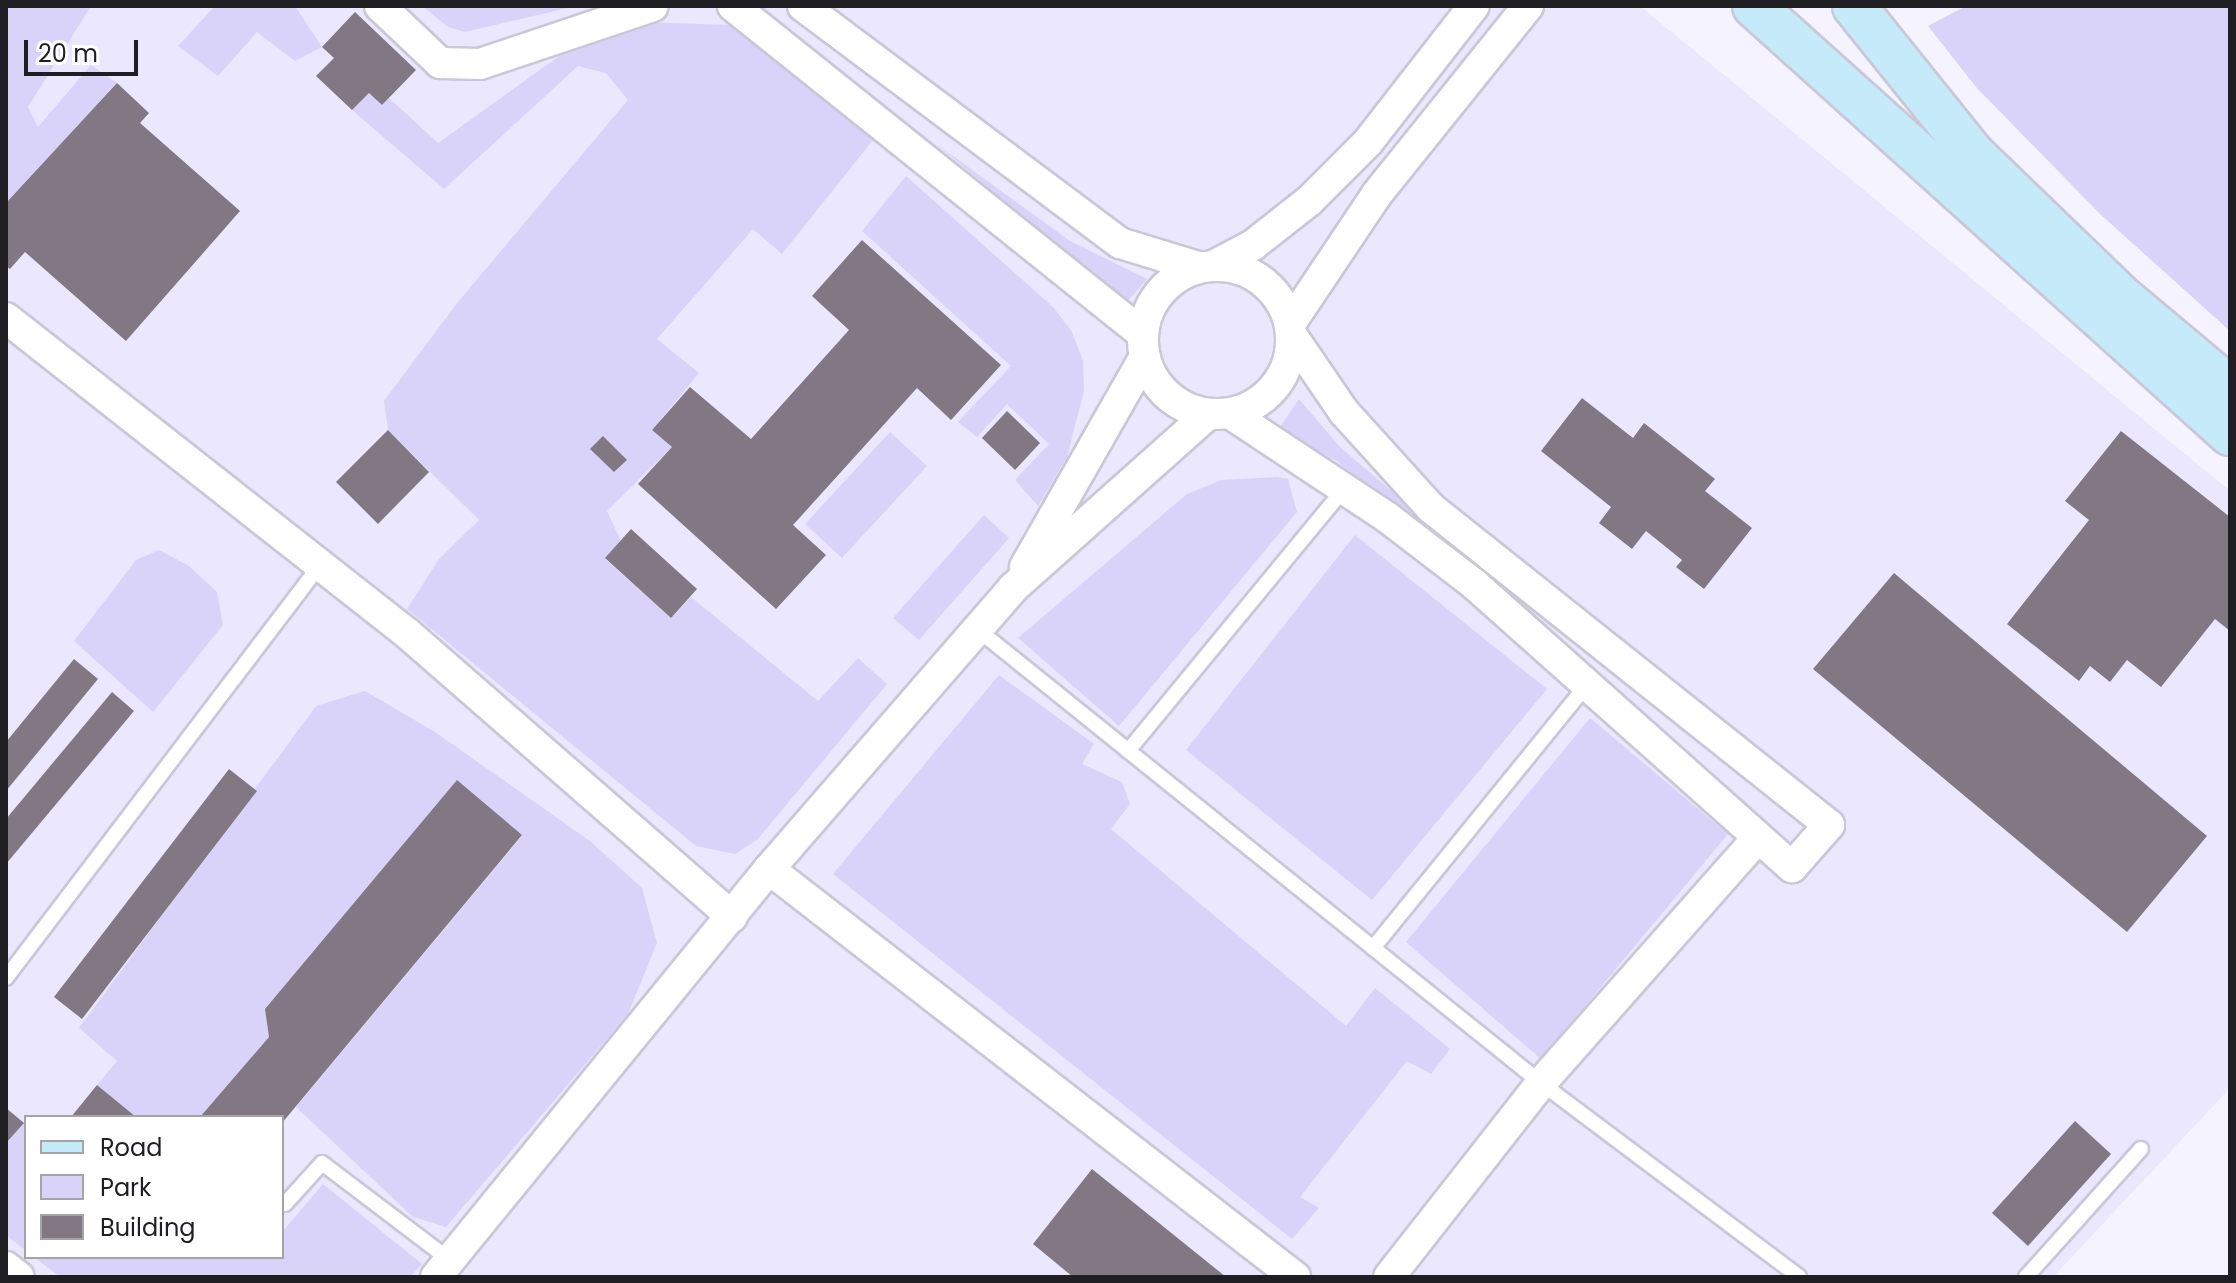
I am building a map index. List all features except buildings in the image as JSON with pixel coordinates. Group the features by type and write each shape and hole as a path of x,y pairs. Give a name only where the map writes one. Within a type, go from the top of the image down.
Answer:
{"street":[{"path":"380,6 440,63 466,64 653,6"},
{"path":"733,6 1144,346 1167,395 1219,414 1388,518 1474,584 1792,867 1829,825 1431,508 1344,412 1291,330 1281,301 1263,281 1241,269 1206,266 1120,243 803,6"},
{"path":"1013,588 1144,346 1154,300 1181,274 1253,245 1338,171 1368,142 1474,6"},
{"path":"443,1268 769,869 1013,588 1219,414 1256,404 1276,387 1288,363 1291,330 1377,194 1528,6"},
{"path":"1754,6 2230,434"},
{"path":"1854,6 1972,153 2119,295 2230,388"},
{"path":"6,318 408,634 732,917"},
{"path":"1389,1277 1541,1083 1758,838"},
{"path":"769,869 1295,1277"},
{"path":"6,1267 19,1277"}],"lane":[{"path":"1128,751 1342,491"},
{"path":"6,978 320,565"},
{"path":"977,629 1541,1083 1799,1277"},
{"path":"1373,948 1587,685"},
{"path":"2026,1277 2141,1149"},
{"path":"285,1204 322,1163 443,1268"}],"shaded area":[{"path":"6,6 1640,6 2230,491 2230,1088 2053,1277 6,1277"}],"green space":[{"path":"6,6 91,6 28,107 38,127 91,65 117,83 6,203"},
{"path":"215,6 295,6 322,47 295,61 257,32 218,76 178,46"},
{"path":"422,6 576,6 465,32 448,27"},
{"path":"1966,6 2230,6 2230,331 2100,214 1976,87 1928,26"},
{"path":"643,22 730,25 873,140 782,254 753,229 657,339 699,373 652,430 672,447 607,511 621,541 605,559 671,618 691,597 818,701 858,658 887,684 757,840 735,854 696,846 407,609 439,559 479,520 388,430 384,401 458,302 628,100 606,73 578,66 444,189 352,110 369,93 382,105 389,98 438,143 565,52"},
{"path":"935,143 1070,241 1147,279 1118,313 1066,252"},
{"path":"906,176 1054,308 1072,332 1083,361 1084,391 1067,457 1038,506 1015,480 1049,444 1007,404 977,437 958,422 1011,366 862,231"},
{"path":"1299,399 1340,447 1422,517 1418,523 1335,460 1277,431"},
{"path":"890,432 927,466 842,558 805,524"},
{"path":"1288,479 1297,512 1119,726 1018,638 1187,494 1222,480"},
{"path":"984,515 1009,538 919,640 893,618"},
{"path":"1355,535 1547,689 1372,900 1186,750"},
{"path":"159,550 189,566 217,592 223,625 153,712 74,641 136,560"},
{"path":"999,675 1094,744 1082,764 1122,782 1130,804 1111,829 1346,1026 1375,988 1450,1049 1431,1074 1407,1061 1300,1197 1319,1208 1292,1239 833,874"},
{"path":"365,691 435,732 590,841 642,888 657,943 628,1014 446,1227 413,1217 296,1107 522,836 457,780 266,1009 269,1037 202,1115 134,1115 97,1085 117,1061 79,1028 316,706"},
{"path":"1590,718 1728,834 1541,1059 1406,942"},
{"path":"24,1123 24,1249 6,1235 6,1143"},
{"path":"323,1184 422,1264 410,1277 60,1277 37,1259 284,1259 284,1230"}]}
